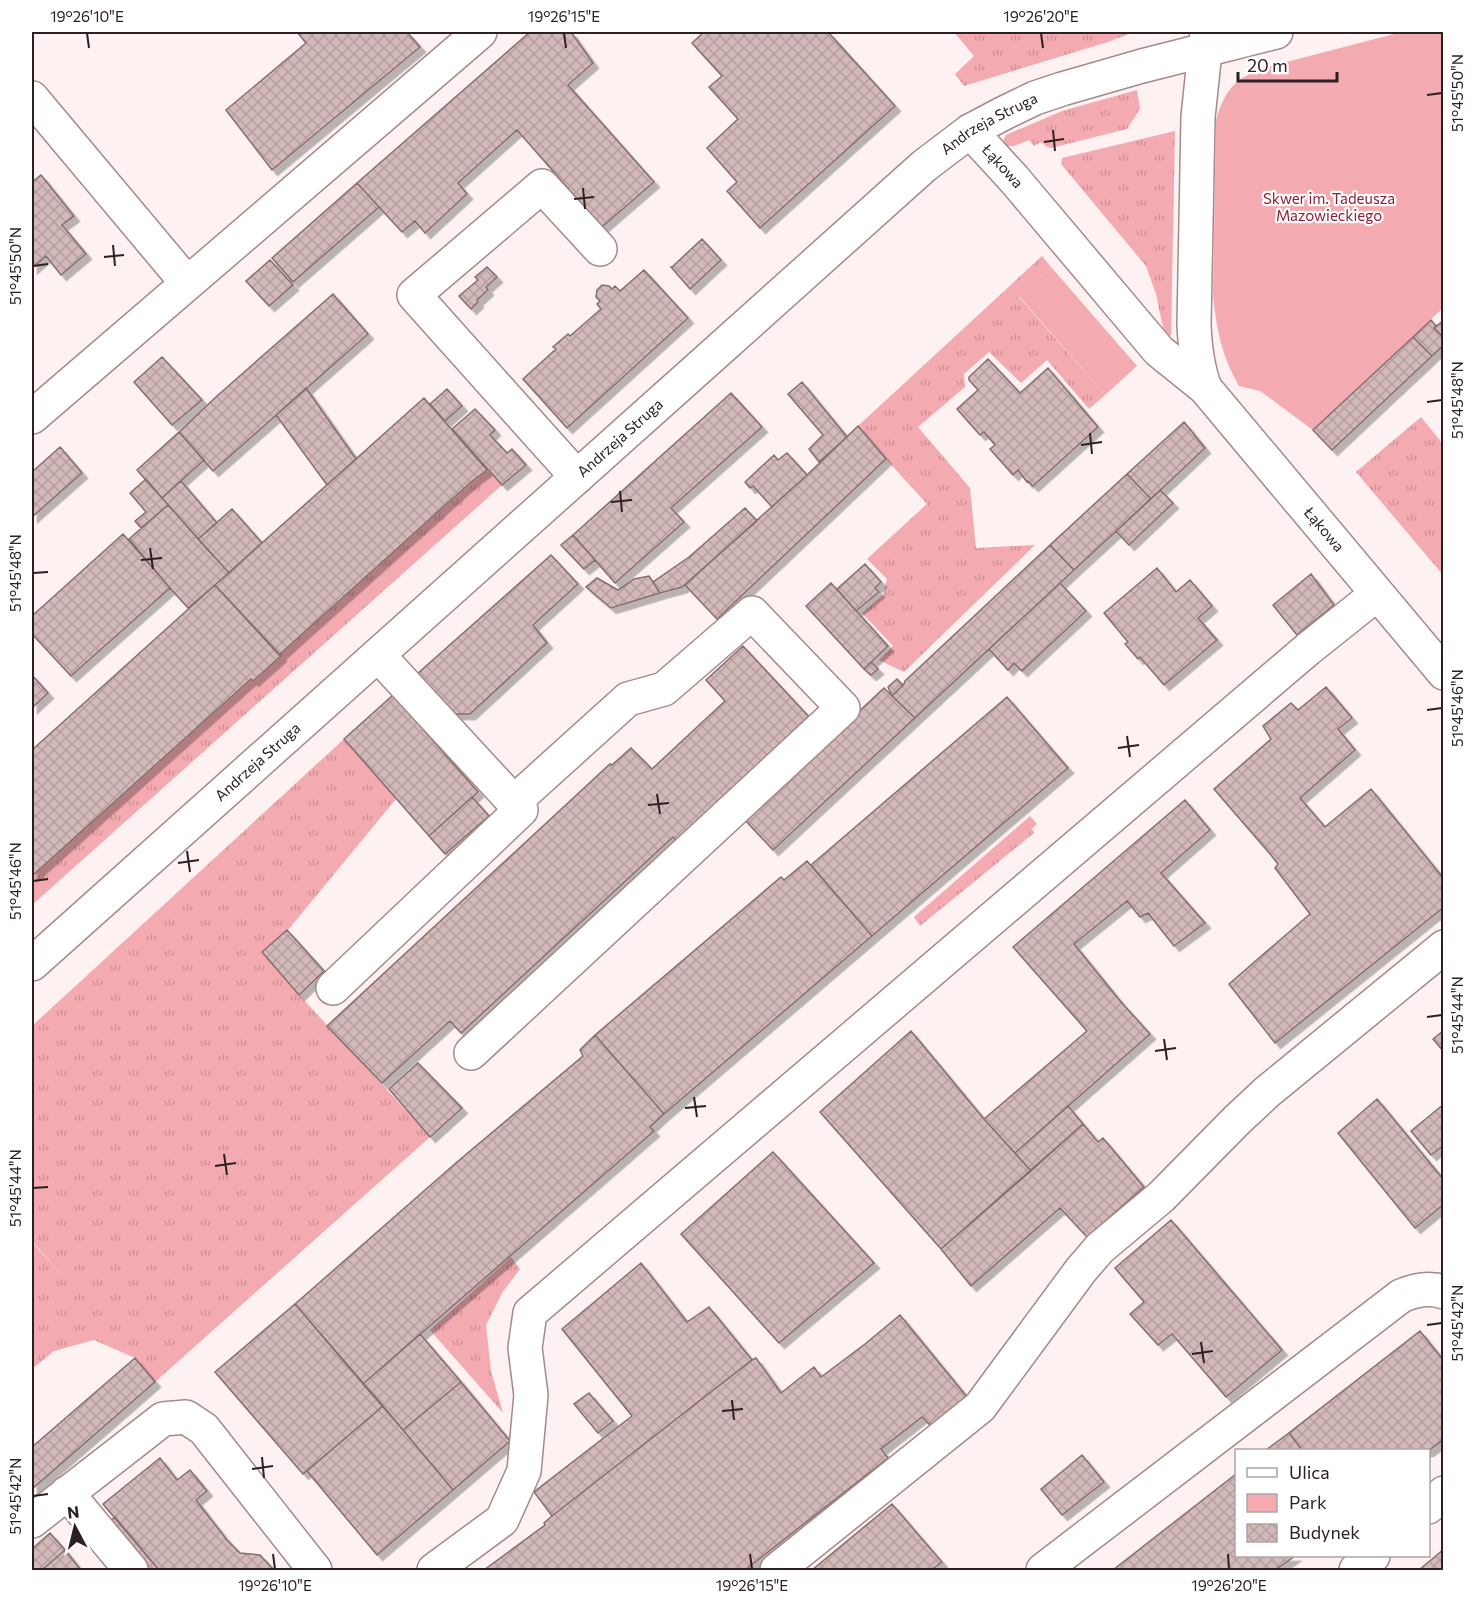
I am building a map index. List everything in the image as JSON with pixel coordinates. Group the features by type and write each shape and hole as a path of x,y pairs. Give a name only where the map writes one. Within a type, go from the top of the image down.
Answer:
{"street":[{"path":"32,417 480,32"},
{"name":"Andrzeja Struga","path":"32,964 924,166 970,131 1044,95 1142,66 1206,41 1276,32"},
{"name":"Łąkowa","path":"1205,387 1199,371 1194,325 1198,117 1206,41"},
{"path":"32,98 188,283"},
{"name":"Łąkowa","path":"970,131 1014,179 1159,351 1205,387 1443,673"},
{"path":"577,477 414,295 542,186 600,249"},
{"path":"434,1570 502,1520 524,1471 531,1395 525,1348 530,1313 1308,649 1377,594"},
{"path":"471,1053 843,708 752,612 664,689 628,699 514,802"},
{"path":"333,988 521,810 378,655"},
{"path":"777,1570 980,1407 1081,1270 1100,1248 1161,1197 1267,1092 1443,947"},
{"path":"1043,1570 1401,1296 1426,1289 1443,1292"},
{"path":"32,1521 163,1419 186,1417 204,1429 315,1570"},
{"path":"67,1493 131,1570"},
{"path":"1430,1505 1443,1493"},
{"path":"1356,1570 1372,1557"}],"green space":[{"path":"954,32 1134,32 964,86 955,74 974,56"},
{"name":"Skwer im. Tadeusza Mazowieckiego","path":"1402,32 1443,32 1443,308 1313,430 1260,391 1239,386 1224,353 1213,295 1216,120 1228,92 1247,75 1267,67"},
{"path":"1137,90 1140,109 1127,129 1051,148 1041,142 1034,146 1029,140 1014,146 1007,146 1004,142 1006,135 1062,111"},
{"path":"1175,131 1171,335 1165,337 1156,294 1146,266 1061,164 1062,158"},
{"path":"1042,256 1051,267 1019,297 1105,395 1089,409 1047,360 1021,383 989,352 964,374 965,387 918,427 970,488 976,548 1035,545 904,672 879,660 893,646 862,613 883,595 887,579 867,559 927,504 858,426"},
{"path":"1051,267 1137,366 1105,395 1019,296"},
{"path":"1421,417 1443,444 1443,575 1356,472"},
{"path":"487,470 502,485 32,905 32,876"},
{"path":"344,739 396,799 288,930 262,952 430,1137 155,1382 135,1358 94,1340 54,1351 32,1369 32,1242 64,1277 32,1241 32,1026"},
{"path":"1030,816 1037,824 1032,829 1034,833 920,926 914,917"},
{"path":"511,1257 520,1269 502,1293 486,1325 491,1371 503,1413 430,1330"}],"building":[{"path":"297,32 407,32 420,47 272,170 226,110 306,43"},
{"path":"530,32 571,32 593,63 568,85 654,182 602,227 517,130 458,183 467,194 425,233 415,221 402,232 357,183"},
{"path":"704,32 828,32 895,106 760,228 727,191 737,182 707,148 738,119 709,87 722,76 692,43"},
{"path":"41,175 74,216 62,225 86,254 61,275 46,256 32,268 32,182"},
{"path":"357,183 379,207 293,282 272,258"},
{"path":"702,239 721,260 690,289 671,267"},
{"path":"270,260 293,285 269,306 246,281"},
{"path":"487,267 497,277 486,287 488,290 471,309 459,296 478,280 475,277"},
{"path":"644,270 688,318 567,428 523,379 556,349 553,347 568,334 570,336 601,309 597,304 600,301 596,297 597,290 602,285 612,289 615,286 620,291"},
{"path":"333,294 368,334 213,471 179,432"},
{"path":"1431,320 1436,326 1434,328 1444,338 1444,345 1432,356 1413,337"},
{"path":"1444,320 1444,338 1434,328"},
{"path":"1413,337 1432,356 1332,450 1313,430"},
{"path":"162,357 202,400 172,425 134,382"},
{"path":"988,359 1020,393 1048,368 1098,427 1033,486 1018,470 1013,475 990,449 995,445 984,432 980,435 957,409 978,390 969,377"},
{"path":"802,382 847,437 819,462 809,449 823,435 788,394"},
{"path":"306,388 356,459 327,485 276,415"},
{"path":"447,389 462,406 445,421 430,404"},
{"path":"731,393 762,427 671,508 684,522 615,583 573,535"},
{"path":"424,398 487,470 279,655 215,585"},
{"path":"475,409 495,430 490,435 507,453 512,449 526,465 502,485 452,429"},
{"path":"1184,422 1205,448 1151,499 1127,474"},
{"path":"858,426 886,459 717,619 685,585"},
{"path":"179,432 204,460 162,498 137,470"},
{"path":"60,447 82,473 32,517 32,472"},
{"path":"787,453 807,475 772,507 753,486 750,488 745,482 774,455 778,460"},
{"path":"1127,474 1151,499 1074,570 1050,545"},
{"path":"146,479 168,505 141,528 135,521 146,512 130,493"},
{"path":"181,481 217,523 198,539 162,498"},
{"path":"1160,490 1173,503 1129,545 1116,531"},
{"path":"168,505 229,573 188,608 129,539"},
{"path":"745,508 757,521 682,587 660,593 653,582 689,557"},
{"path":"232,509 262,543 229,573 198,539"},
{"path":"123,534 170,588 71,676 32,634 32,616"},
{"path":"573,535 595,560 584,569 561,545"},
{"path":"1050,545 1074,570 915,718 892,696 905,681"},
{"path":"551,555 578,584 533,625 547,643 470,714 452,714 417,674"},
{"path":"865,564 881,582 875,588 879,592 856,611 837,589"},
{"path":"1157,568 1176,592 1190,580 1212,606 1198,618 1217,640 1164,685 1140,657 1138,659 1125,644 1128,642 1104,613"},
{"path":"1311,574 1334,605 1297,635 1273,605"},
{"path":"649,576 660,593 611,608 586,587 597,578 618,590 634,579"},
{"path":"831,583 888,646 864,669 806,606"},
{"path":"1060,583 1086,611 1022,671 1014,663 1008,670 989,649"},
{"path":"215,585 281,656 253,681 251,679 32,876 32,750"},
{"path":"743,646 811,719 678,842 673,837 461,1033 450,1021 382,1083 327,1026 610,764 612,765 631,748 652,769 725,701 706,680"},
{"path":"871,662 878,669 871,675 864,669"},
{"path":"32,675 48,693 32,708"},
{"path":"897,679 903,685 892,696 888,687"},
{"path":"1326,687 1352,718 1338,729 1355,750 1300,798 1325,827 1371,789 1444,879 1444,907 1275,1043 1229,984 1310,914 1275,868 1278,864 1214,789 1271,739 1263,726 1291,703 1298,710"},
{"path":"884,688 915,718 773,850 744,819"},
{"path":"393,695 478,792 429,836 344,739"},
{"path":"1007,697 1068,768 872,936 811,865"},
{"path":"472,797 489,816 445,854 429,836"},
{"path":"1185,800 1210,830 1161,873 1205,923 1174,946 1148,913 1140,917 1127,901 1074,944 1150,1034 1015,1153 984,1119 1087,1031 1013,947"},
{"path":"807,861 872,936 664,1114 595,1035 781,877 784,880"},
{"path":"287,930 324,971 299,995 262,952"},
{"path":"1444,1030 1444,1052 1433,1039"},
{"path":"911,1031 984,1119 1031,1171 941,1249 820,1112"},
{"path":"595,1035 664,1114 650,1127 654,1131 363,1384 295,1304 457,1162 583,1056 580,1050"},
{"path":"418,1063 462,1108 430,1137 389,1089"},
{"path":"1377,1099 1444,1180 1444,1204 1415,1228 1338,1133"},
{"path":"1444,1104 1444,1145 1431,1155 1411,1131"},
{"path":"1068,1106 1083,1124 1031,1171 1015,1153"},
{"path":"1083,1124 1098,1142 1103,1138 1144,1187 1087,1237 1060,1208 971,1286 941,1249"},
{"path":"773,1152 874,1263 779,1343 681,1234"},
{"path":"1171,1220 1282,1350 1226,1397 1172,1334 1158,1345 1130,1314 1144,1302 1115,1268"},
{"path":"641,1263 687,1322 709,1307 752,1360 552,1516 534,1492 632,1416 562,1329"},
{"path":"295,1304 383,1406 303,1474 215,1372"},
{"path":"900,1315 967,1397 931,1426 922,1417 881,1449 888,1458 745,1570 484,1570 545,1525 544,1523 552,1516 752,1360 756,1358 781,1393 814,1367 821,1377"},
{"path":"1420,1331 1444,1361 1444,1439 1430,1450 1301,1449 1289,1433"},
{"path":"420,1334 461,1382 403,1430 363,1384"},
{"path":"135,1358 155,1382 32,1489 32,1447"},
{"path":"461,1382 510,1441 453,1490 403,1430"},
{"path":"589,1393 613,1421 598,1433 574,1404"},
{"path":"383,1406 453,1490 377,1555 307,1471"},
{"path":"1289,1433 1301,1449 1267,1449"},
{"path":"1082,1455 1104,1482 1062,1515 1041,1489"},
{"path":"160,1458 177,1480 190,1470 207,1491 196,1500 227,1540 240,1553 260,1555 274,1570 159,1570 103,1504"},
{"path":"1235,1475 1235,1557 1294,1557 1275,1570 1113,1570"},
{"path":"892,1504 942,1562 931,1570 812,1570"},
{"path":"115,1517 159,1570 136,1570 102,1528"},
{"path":"50,1533 65,1550 42,1570 32,1570 32,1549"},
{"path":"1444,1549 1444,1570 1419,1570"},
{"path":"65,1550 81,1570 42,1570"}]}
